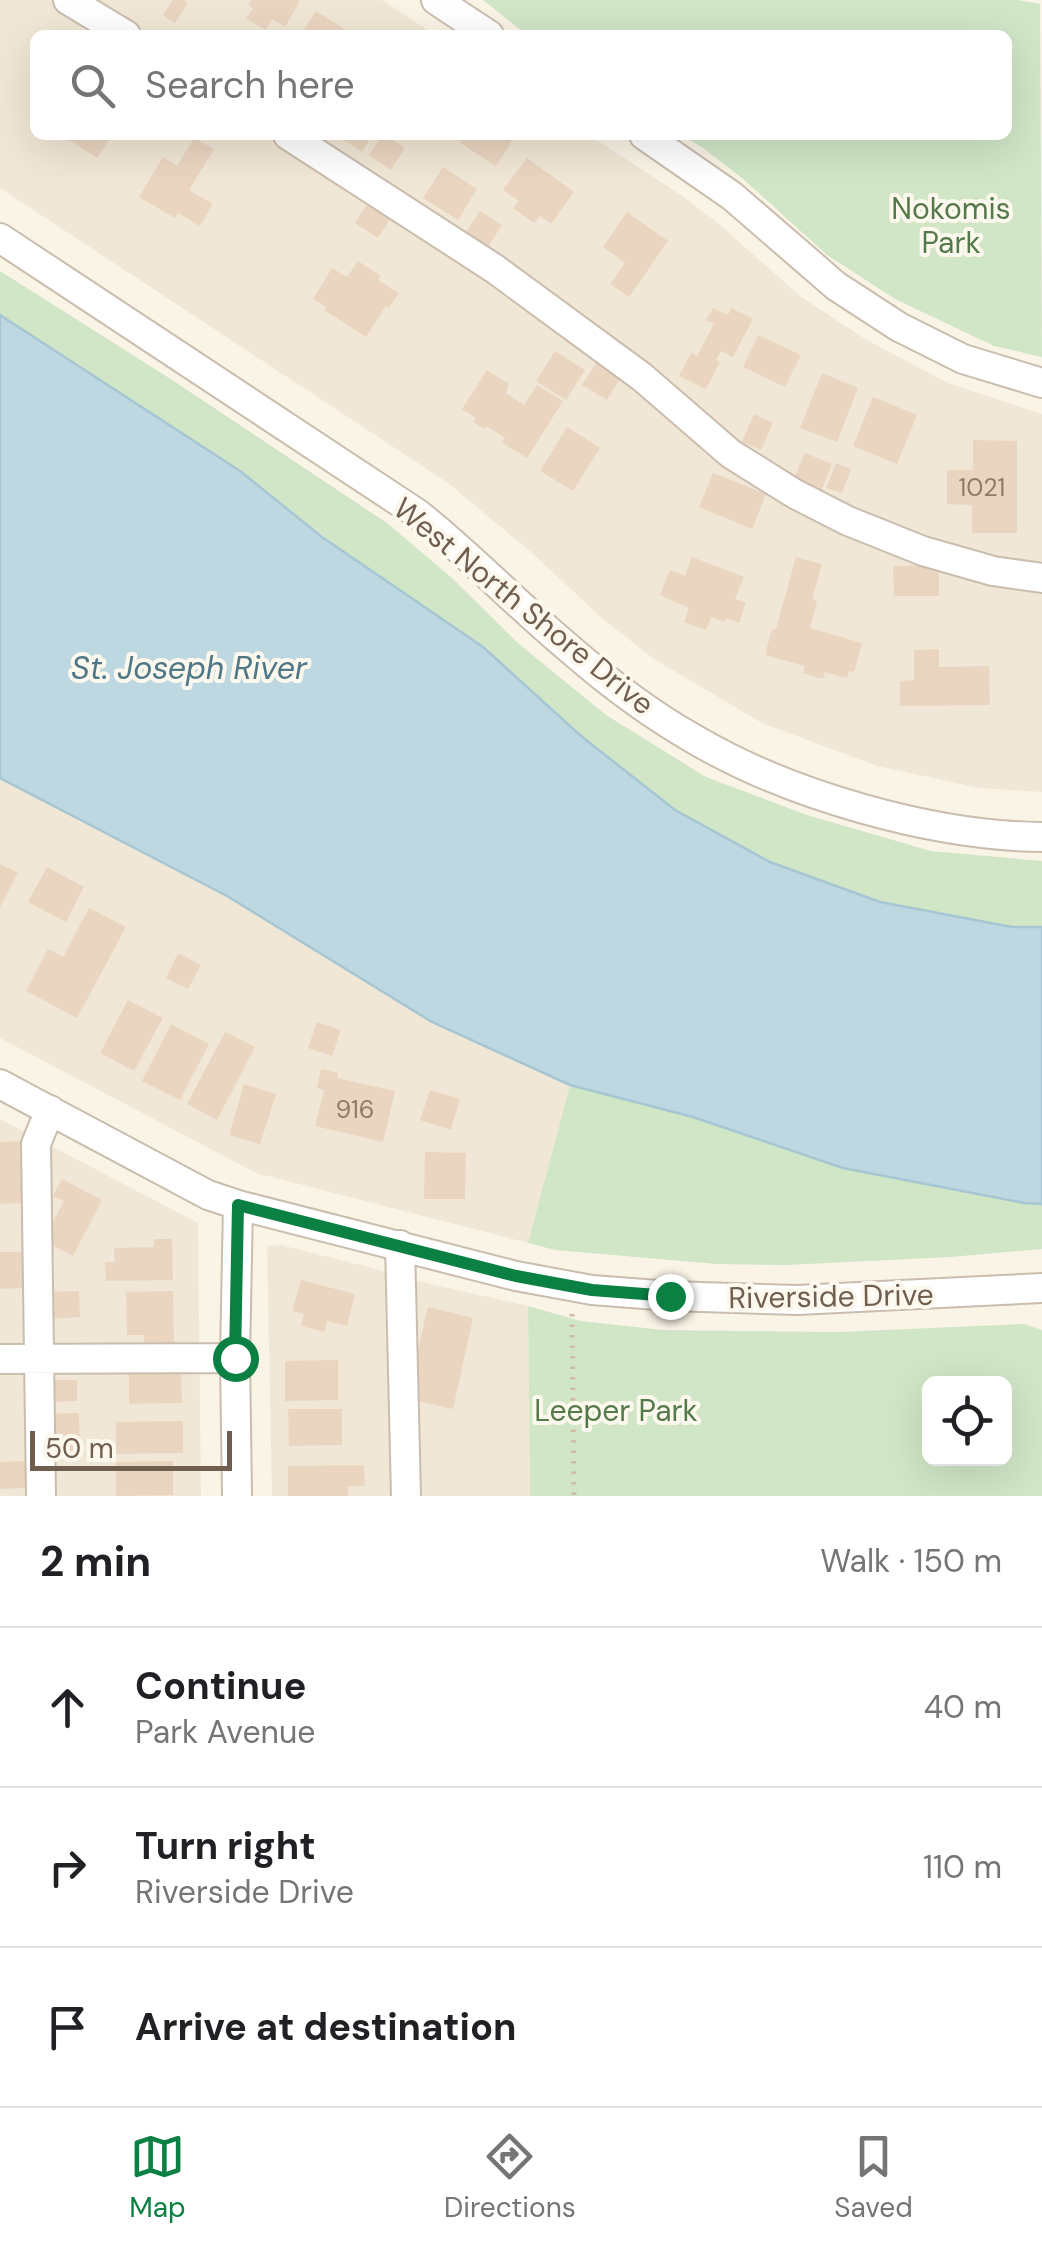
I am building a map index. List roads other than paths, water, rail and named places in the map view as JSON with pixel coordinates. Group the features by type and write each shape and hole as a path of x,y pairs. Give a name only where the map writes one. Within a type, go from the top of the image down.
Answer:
{"street":[{"path":"68,0 118,30"},
{"path":"436,0 481,30"},
{"path":"296,140 495,269 630,368 731,454 796,494 848,521 923,551 993,571 1042,578"},
{"path":"651,140 732,196 836,286 899,328 962,359 1042,384"},
{"name":"West North Shore Drive","path":"0,238 418,514 569,649 635,702 696,741 778,780 846,803 931,826 1042,837"},
{"name":"Riverside Drive","path":"0,1084 208,1195 516,1276 592,1290 797,1300 1042,1288"},
{"path":"40,1496 36,1144 50,1110"},
{"path":"237,1496 238,1205"},
{"path":"400,1245 406,1496"},
{"path":"0,1359 235,1358"}],"water":[{"name":"St. Joseph River","path":"0,315 240,471 322,537 483,647 581,736 675,810 770,862 880,902 1012,927 1042,927 1042,1204 843,1168 693,1117 570,1085 432,1022 227,896 0,778"}],"park label":[{"name":"Nokomis Park","path":"951,225"},
{"name":"Leeper Park","path":"616,1410"}]}
